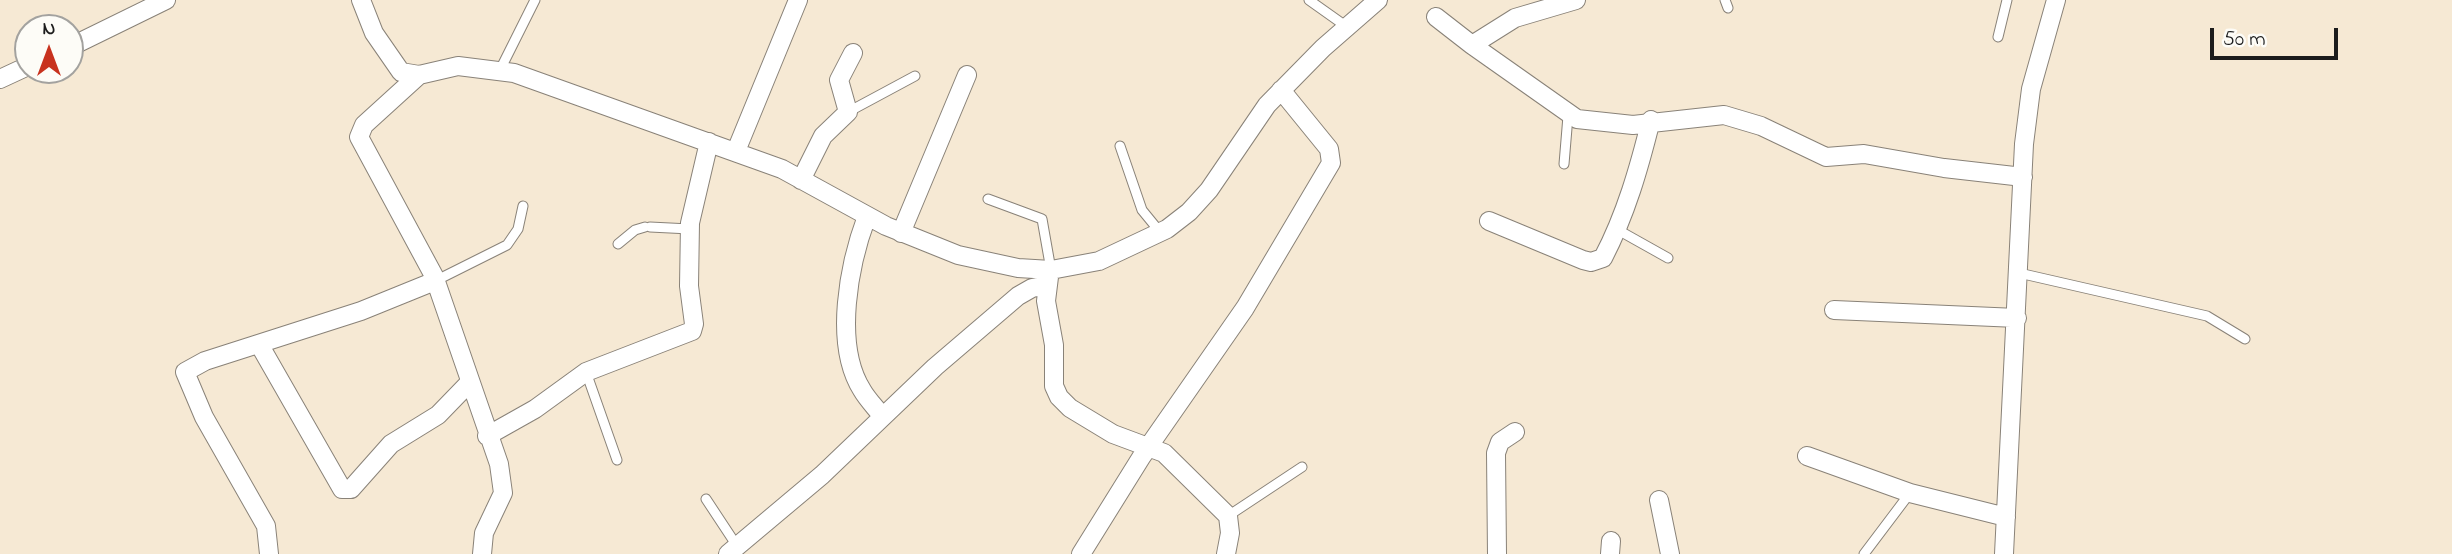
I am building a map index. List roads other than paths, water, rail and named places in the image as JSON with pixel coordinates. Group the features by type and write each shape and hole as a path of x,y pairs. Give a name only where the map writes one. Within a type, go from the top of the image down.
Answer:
{"street":[{"path":"84,40 166,0"},
{"path":"361,0 374,33 401,72 419,75 457,66 500,70 736,151 801,180 901,233 958,255 1049,278"},
{"path":"736,151 798,0"},
{"path":"732,550 822,475 882,416 1018,296 1049,278 1099,261 1160,232 1189,212 1209,190 1267,106 1378,0"},
{"path":"1472,45 1515,18 1576,0"},
{"path":"2004,554 2023,177 2031,89 2056,0"},
{"path":"1436,17 1569,116 1608,124 1724,116 1761,126 1826,157 1864,154 1944,168 2023,177"},
{"path":"801,180 823,136 848,112 839,80 853,53"},
{"path":"419,75 363,125 359,137 435,281 499,464 502,493 484,533 482,554"},
{"path":"901,233 967,75"},
{"path":"1081,554 1149,446 1245,308 1331,163 1329,149 1282,90"},
{"path":"1489,221 1591,262 1602,258 1618,230 1640,166 1651,120"},
{"path":"487,436 535,408 586,372 692,331 690,229 709,142"},
{"path":"867,216 855,248 846,335 853,370 862,390 882,416"},
{"path":"1049,278 1046,302 1054,345 1054,386 1059,397 1070,408 1113,433 1164,453 1228,516 1230,533 1226,554"},
{"path":"270,554 266,526 204,417 186,378 188,368 361,311 435,281"},
{"path":"1834,310 2017,318"},
{"path":"259,344 342,489 346,490 351,489 391,444 438,415 469,383"},
{"path":"1497,554 1496,453 1500,442 1515,432"},
{"path":"1807,456 1910,494 2006,517"},
{"path":"1659,500 1670,554"}],"lane":[{"path":"500,70 535,0"},
{"path":"1309,0 1347,27"},
{"path":"1998,37 2007,0"},
{"path":"848,112 915,76"},
{"path":"1564,164 1569,116"},
{"path":"1120,146 1143,210 1160,232"},
{"path":"988,199 1042,219 1049,278"},
{"path":"435,281 507,245 518,229 523,206"},
{"path":"618,244 635,230 648,227 690,229"},
{"path":"1618,230 1668,258"},
{"path":"2019,273 2207,317 2245,339"},
{"path":"586,372 617,460"},
{"path":"1228,516 1302,467"},
{"path":"1864,554 1910,494"},
{"path":"706,499 732,550"}]}
